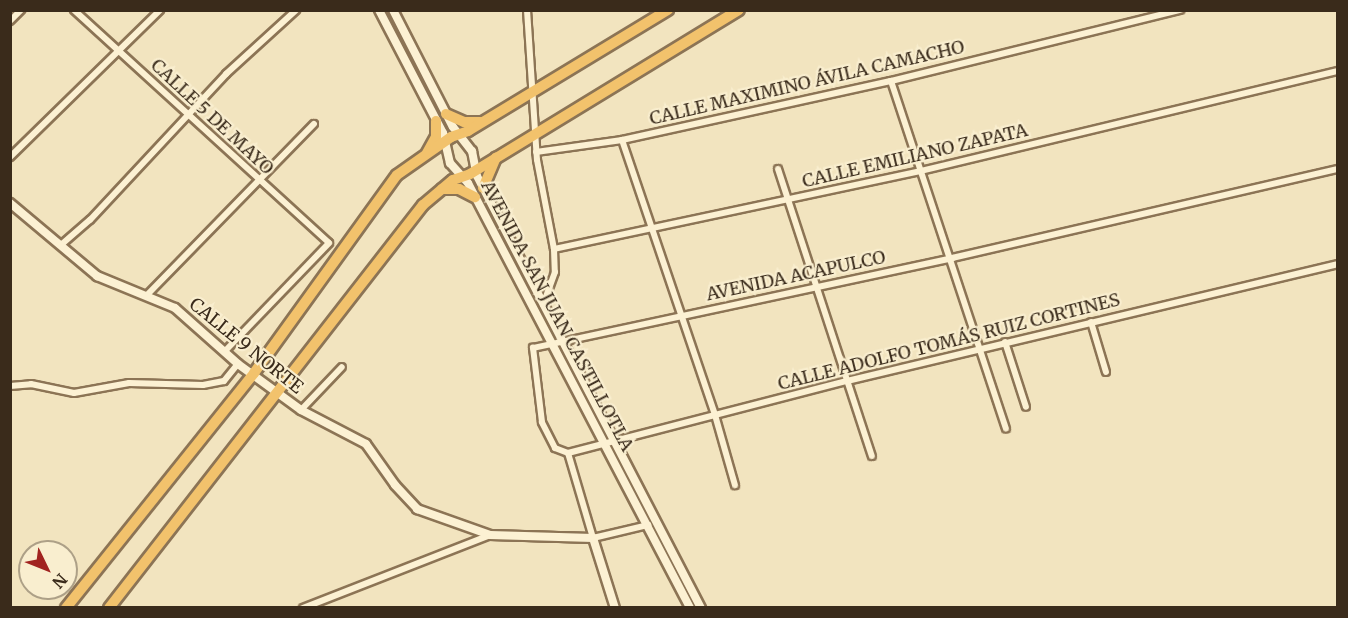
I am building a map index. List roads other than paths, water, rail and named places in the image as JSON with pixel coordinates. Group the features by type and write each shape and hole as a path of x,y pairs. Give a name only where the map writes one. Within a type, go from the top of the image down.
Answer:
{"highway":[{"path":"66,608 254,373 386,188 427,153 483,122 668,10"},
{"path":"109,608 408,221 441,189 739,10"},
{"path":"446,114 464,122 483,122"},
{"path":"427,153 436,137 436,121"},
{"path":"483,188 489,168 506,150"},
{"path":"441,189 459,189 475,197"}],"main road":[{"name":"AVENIDA SAN JUAN CASTILLOTLA","path":"379,10 436,121 445,143 448,159 475,197 557,341 609,442 701,608"},
{"name":"AVENIDA SAN JUAN CASTILLOTLA","path":"393,10 446,114 472,151 475,169 483,188 543,305 557,341"},
{"name":"AVENIDA SAN JUAN CASTILLOTLA","path":"609,442 690,608"}],"street":[{"path":"10,21 21,10"},
{"name":"CALLE 5 DE MAYO","path":"75,10 187,117 329,243 225,351"},
{"path":"10,157 160,10"},
{"path":"62,244 226,74 296,10"},
{"path":"527,10 536,152 554,249 555,272 543,305"},
{"name":"CALLE MAXIMINO ÁVILA CAMACHO","path":"536,152 552,153 622,140 891,81 1180,10"},
{"name":"CALLE EMILIANO ZAPATA","path":"554,249 921,171 1338,71"},
{"path":"891,81 982,348 1006,428"},
{"path":"147,295 314,124"},
{"path":"622,140 654,228 715,415 735,485"},
{"path":"778,169 872,456"},
{"name":"AVENIDA ACAPULCO","path":"615,608 568,453 555,448 542,422 533,348 557,341 952,258 1338,169"},
{"name":"CALLE 9 NORTE","path":"10,203 62,244 97,276 113,286 147,295 175,308 238,364 277,389 301,410 366,444 417,509 490,535 593,538"},
{"name":"CALLE ADOLFO TOMÁS RUIZ CORTINES","path":"568,453 846,381 1338,264"},
{"path":"1091,322 1106,372"},
{"path":"1005,342 1026,407"},
{"path":"10,386 31,384 74,393 129,383 203,385 225,381 238,364"},
{"path":"301,410 342,367"},
{"path":"593,538 648,525"},
{"path":"303,608 490,535"}]}
